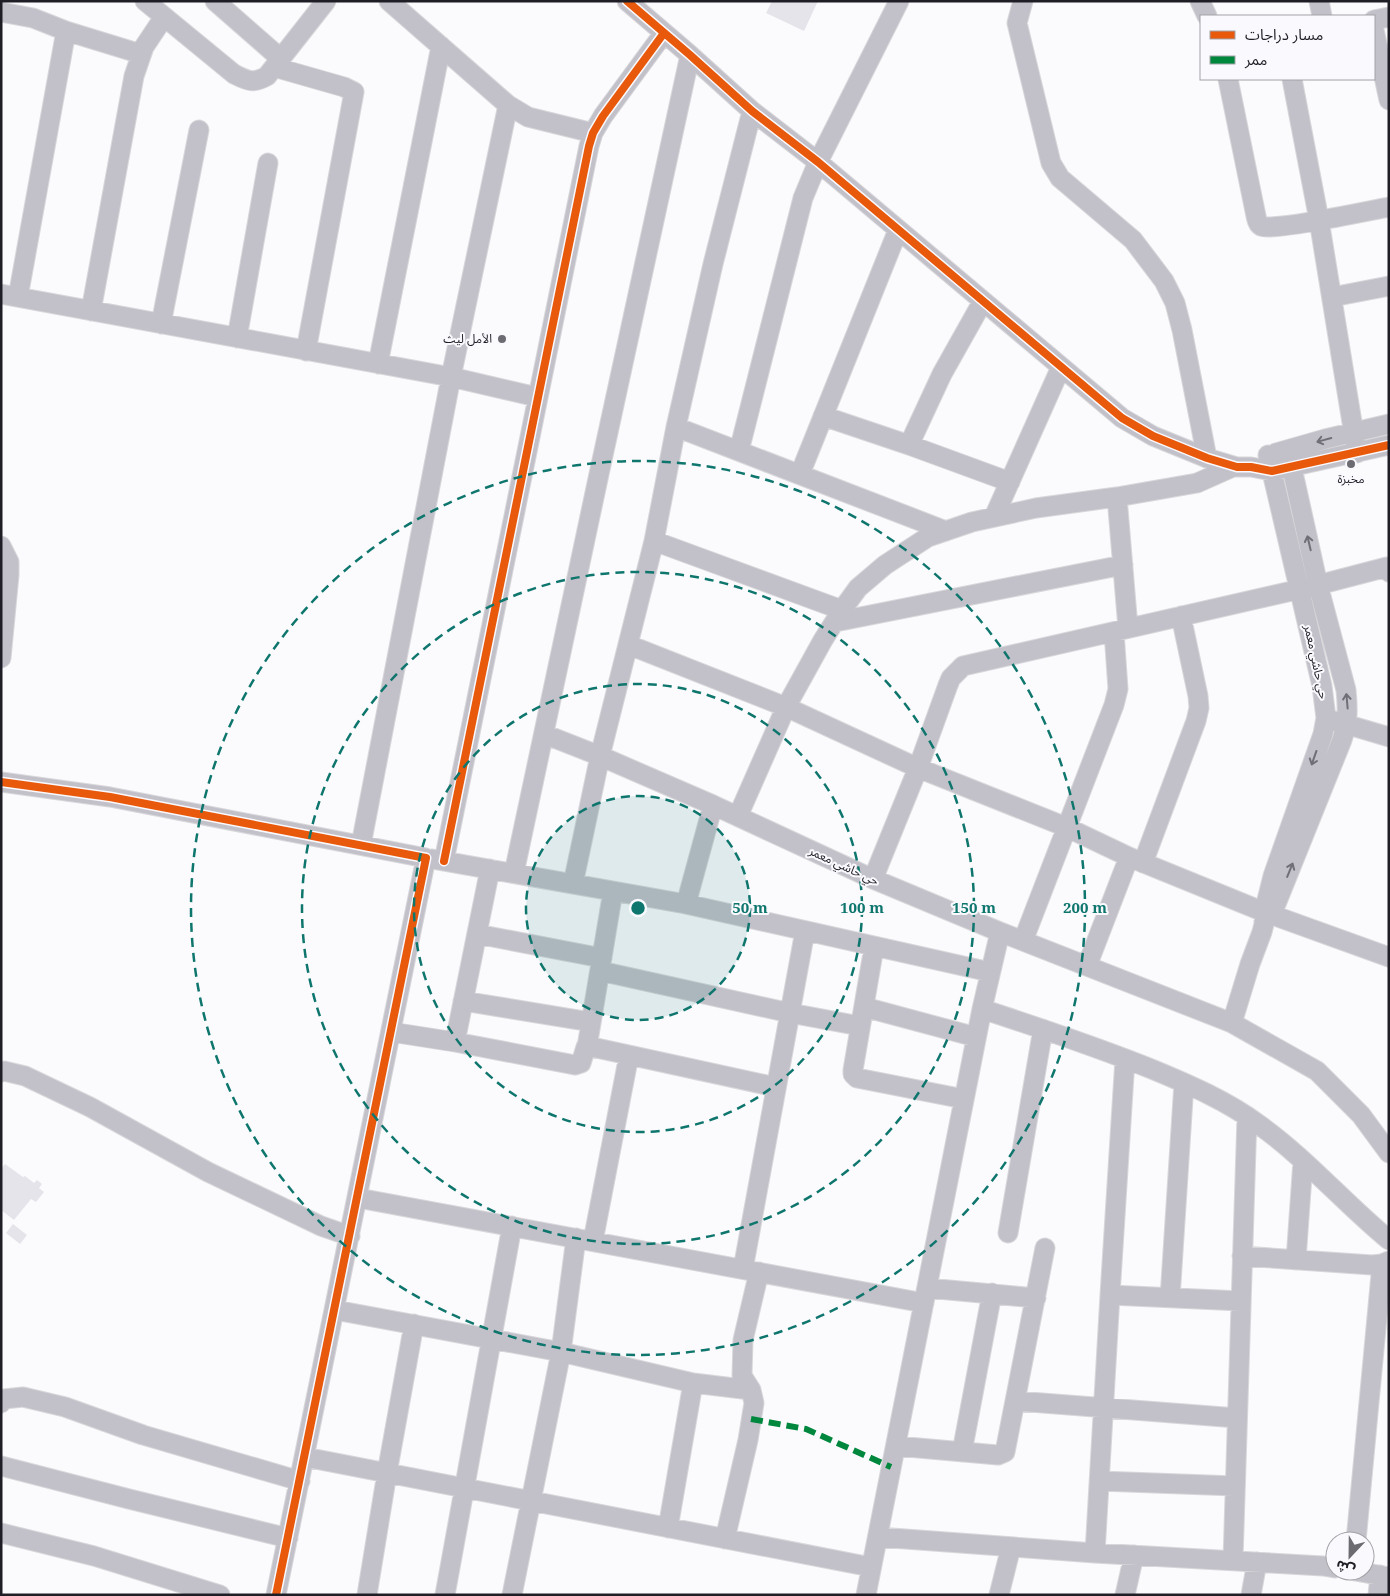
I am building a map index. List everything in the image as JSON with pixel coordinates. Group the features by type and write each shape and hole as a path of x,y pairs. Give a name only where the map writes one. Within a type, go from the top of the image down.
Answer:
{"street":[{"path":"145,1 234,74 248,81 258,81 267,76 326,1"},
{"path":"215,1 277,63 351,89 354,92 306,351"},
{"path":"389,1 508,105 528,117 593,133"},
{"path":"627,1 752,111 818,162 1122,418 1153,436 1207,458 1242,467"},
{"path":"739,451 803,198 818,162 899,1"},
{"path":"1023,1 1017,23 1051,163 1060,178 1133,240 1164,281 1175,303 1182,330 1207,458"},
{"path":"1200,1 1207,15"},
{"path":"1319,1 1322,15"},
{"path":"1,12 33,18 66,31 141,54"},
{"path":"91,311 134,76 144,47 164,17"},
{"path":"1375,20 1389,17"},
{"path":"66,31 10,295 451,378 537,397"},
{"path":"278,1594 391,1032 435,860 593,133 603,116 664,33"},
{"path":"1375,35 1389,100"},
{"path":"378,364 441,46"},
{"path":"514,873 690,56"},
{"path":"1228,80 1258,224 1260,226 1267,228 1320,220 1389,206"},
{"path":"1292,80 1320,220 1357,453"},
{"path":"361,845 451,378 508,105"},
{"path":"574,884 600,756 654,541 676,427 713,264 752,111"},
{"path":"161,324 199,130"},
{"path":"238,338 268,163"},
{"path":"800,474 898,230"},
{"path":"1332,297 1389,286"},
{"path":"908,445 942,374 982,301"},
{"path":"994,517 1061,367"},
{"path":"824,416 1010,482"},
{"path":"738,816 786,707 838,616 858,588 878,571 928,536 994,517 1036,508 1118,497 1197,483 1242,467 1290,458 1353,432 1389,424"},
{"path":"676,427 946,530"},
{"path":"1290,458 1357,453 1389,445"},
{"name":"حي حاشي معمر","path":"1232,1022 1267,917 1342,740 1347,724 1346,690 1318,585 1290,458"},
{"name":"حي حاشي معمر","path":"1267,917 1273,876 1323,734 1326,718 1322,686 1270,463"},
{"path":"1023,941 1118,690 1123,565 1118,497"},
{"path":"654,541 838,616 1123,565"},
{"path":"1,546 9,562 9,574 1,658"},
{"path":"873,879 918,768 948,685 951,678 963,666 1388,569"},
{"path":"1087,966 1136,860 1200,708 1181,616"},
{"path":"629,645 786,707 918,768 1066,827 1136,860 1267,917 1389,957"},
{"path":"1326,718 1389,737"},
{"name":"حي حاشي معمر","path":"544,734 714,805 873,879 1000,932 1232,1022 1318,1072 1361,1115 1389,1153"},
{"path":"1,782 110,797 435,860 686,904 990,972"},
{"path":"686,904 714,805"},
{"path":"455,1042 490,869"},
{"path":"391,1032 575,1065 581,1064 587,1047 614,891"},
{"path":"725,1539 748,1440 754,1403 751,1390 742,1376 743,1340 776,1087 805,931"},
{"path":"866,1595 976,1037 1000,932"},
{"path":"477,934 790,1013 860,1026"},
{"path":"874,946 853,1074 857,1078 964,1099"},
{"path":"464,1001 591,1022"},
{"path":"864,1007 976,1037"},
{"path":"982,1009 1126,1059 1222,1101 1258,1124 1303,1161 1389,1240"},
{"path":"1008,1233 1043,1029"},
{"path":"587,1047 776,1087"},
{"path":"512,1595 585,1240 629,1055"},
{"path":"1096,1552 1110,1295 1126,1059"},
{"path":"1,1072 25,1076 90,1107 208,1172 321,1226 350,1236"},
{"path":"1170,1298 1184,1083"},
{"path":"1232,1560 1247,1116"},
{"path":"1296,1260 1303,1161"},
{"path":"358,1198 751,1270 925,1295 992,1293 1036,1298"},
{"path":"445,1595 512,1226"},
{"path":"896,1446 998,1455 1005,1452 1045,1248"},
{"path":"1242,1256 1372,1265 1385,1262 1357,1531"},
{"path":"962,1452 992,1293"},
{"path":"1110,1295 1241,1301"},
{"path":"335,1310 561,1352 693,1383 751,1390"},
{"path":"367,1595 414,1324"},
{"path":"668,1528 693,1383"},
{"path":"1,1403 4,1399 23,1397 65,1407 143,1435 300,1481"},
{"path":"1016,1401 1237,1418"},
{"path":"305,1457 871,1567"},
{"path":"1,1466 138,1502 288,1538"},
{"path":"1100,1481 1235,1486"},
{"path":"1,1533 94,1556 220,1595"},
{"path":"878,1537 1325,1567"},
{"path":"998,1595 1011,1547"},
{"path":"1125,1595 1134,1555"},
{"path":"1251,1595 1256,1562"},
{"path":"1378,1595 1385,1576"}],"building":[{"path":"772,1 818,1 804,31 766,13"},
{"path":"5,1164 34,1183 37,1180 42,1184 39,1188 44,1192 36,1202 31,1199 14,1220 1,1210 1,1169"},
{"path":"13,1224 27,1235 20,1244 6,1233"}],"marked path":[{"path":"751,1419 806,1429 891,1467"}],"cycle path":[{"path":"627,1 752,111 818,162 1122,418 1153,436 1207,458 1237,467 1251,467 1272,471 1389,445"},
{"path":"444,861 589,146 593,133 603,116 664,33"},
{"path":"1,782 110,797 426,858 276,1595"}],"place":[{"name":"الأمل ليث","path":"502,339"},
{"name":"مخبزة","path":"1351,464"}]}
